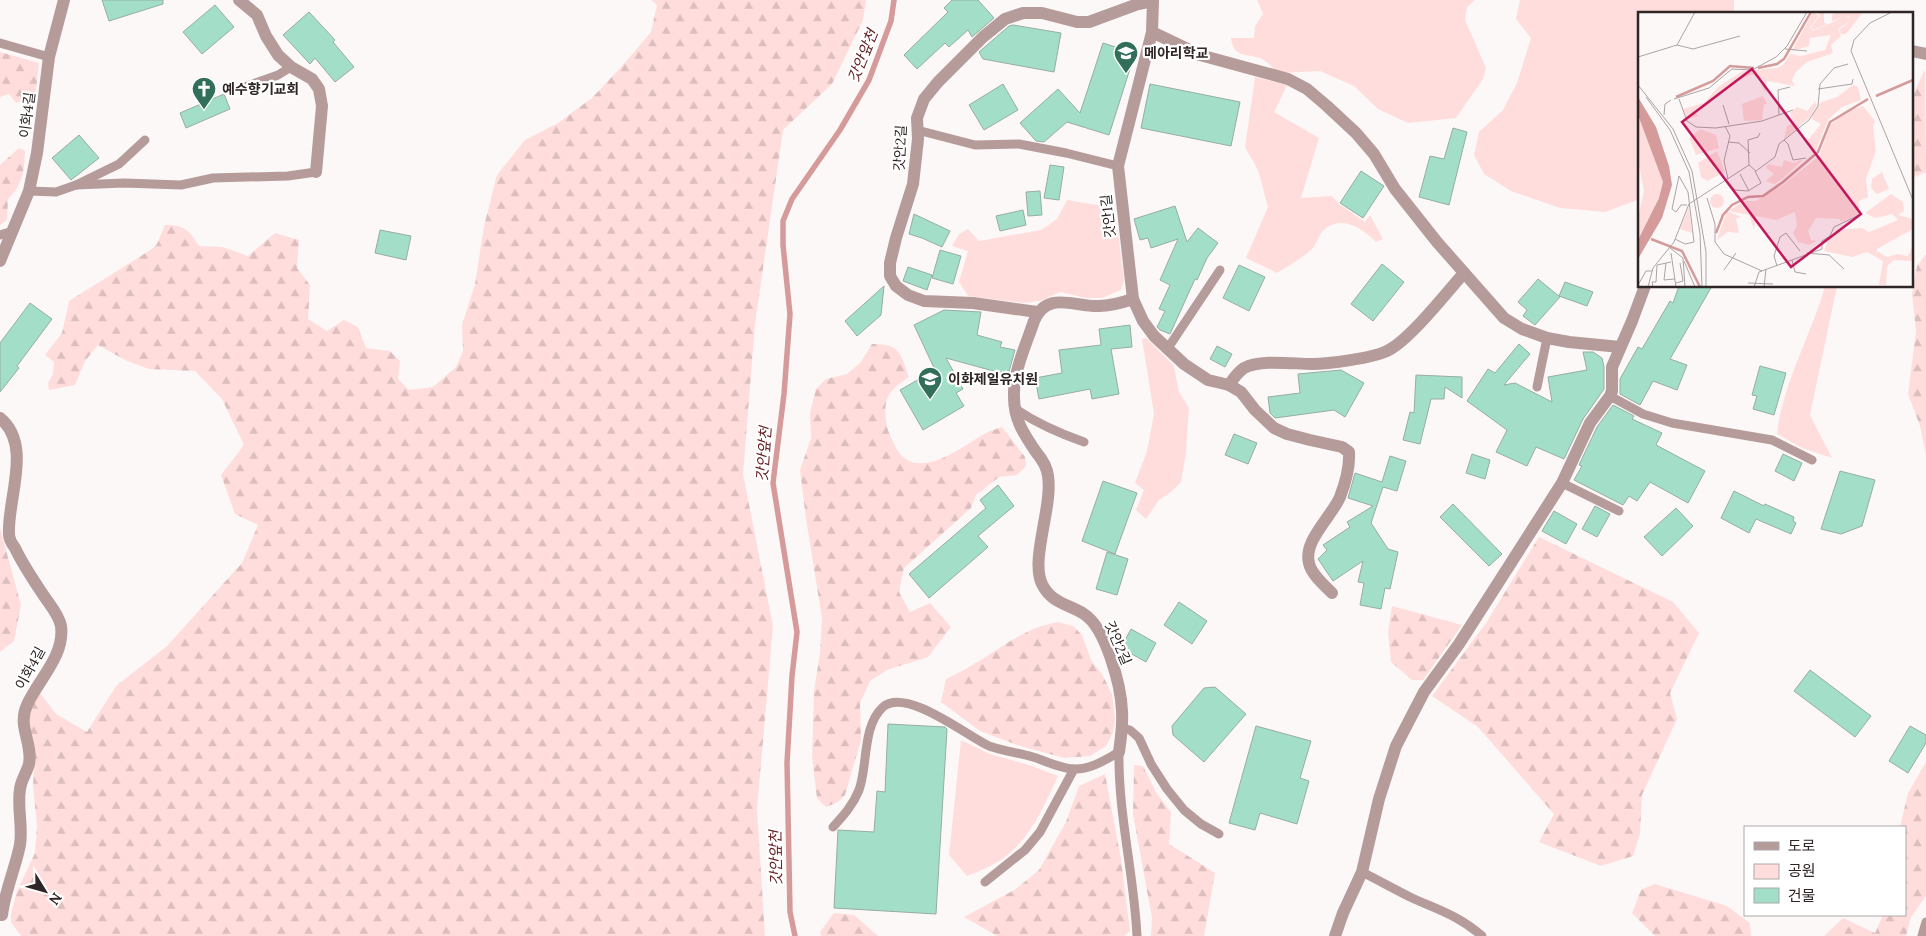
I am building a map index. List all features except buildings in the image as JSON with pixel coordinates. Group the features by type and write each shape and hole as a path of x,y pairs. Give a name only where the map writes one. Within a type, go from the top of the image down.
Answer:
{"street":[{"name":"이화4길","path":"0,261 29,191 37,154 49,57 64,0"},
{"path":"240,0 257,15 266,36 278,55 291,67 312,79 319,89 322,106 316,172"},
{"name":"갓안1길","path":"1153,0 1152,32 1118,166 1133,299 1143,321 1184,364 1208,380 1229,385 1242,392 1255,410 1274,428 1287,434 1342,446 1349,452 1350,462 1340,498 1318,531 1308,554 1309,564 1317,577 1332,593"},
{"name":"갓안2길","path":"1119,752 1122,709 1119,685 1101,634 1093,622 1084,614 1060,604 1048,594 1041,584 1037,569 1048,498 1048,476 1045,464 1021,429 1016,417 1014,384 1037,312 973,303 924,301 908,295 896,286 890,276 890,263 896,238 914,184 917,118 924,99 983,37 1006,19 1024,13 1042,13 1077,22 1089,22 1153,0"},
{"path":"1152,32 1200,55 1288,79 1307,89 1356,133 1374,154 1395,189 1437,242 1504,318 1522,329 1547,338 1569,342 1620,346"},
{"path":"1229,385 1244,368 1255,365 1277,363 1314,364 1371,356 1388,351 1416,326 1464,273"},
{"path":"1335,936 1343,913 1362,872 1379,799 1396,746 1424,692 1459,644 1562,483 1590,423 1610,396 1612,391 1612,367 1644,288"},
{"path":"1037,312 1052,302 1097,306 1117,305 1133,299"},
{"name":"이화4길","path":"0,418 6,423 12,433 17,461 9,518 9,537 21,562 57,615 61,626 56,656 26,705 23,718 23,731 30,752 29,763 20,787 22,830 11,878 4,897 2,915"}],"lane":[{"path":"0,43 49,57"},
{"path":"239,89 278,75 291,67"},
{"path":"917,130 975,145 1019,144 1118,166"},
{"path":"29,191 56,192 76,185 119,164 145,140"},
{"path":"76,185 124,183 181,185 213,178 288,176 316,172"},
{"path":"0,235 13,231"},
{"path":"1168,348 1220,270"},
{"path":"1537,387 1547,338"},
{"path":"1610,396 1643,414 1672,423 1772,440 1812,460"},
{"path":"1014,408 1034,422 1050,430 1084,442"},
{"path":"1562,483 1618,511"},
{"path":"833,827 848,811 860,788 874,720 883,707 894,702 912,705 938,716 990,746 1060,767 1074,769 1100,763 1119,752"},
{"path":"1122,728 1130,730 1139,738 1167,790 1184,810 1201,824 1219,834"},
{"name":"갓안2길","path":"1119,752 1120,800 1129,858 1137,936"},
{"path":"985,882 1024,850 1040,832 1074,769"},
{"path":"1362,872 1410,897 1449,913 1482,936"},
{"path":"1922,936 1926,922"}],"green space":[{"path":"651,0 866,0 863,20 832,84 783,130 755,324 743,474 773,626 757,809 765,936 21,936 11,922 11,914 17,891 35,853 37,826 33,786 35,751 28,719 40,693 56,714 87,732 116,686 167,646 242,563 258,525 235,514 221,475 244,445 222,399 195,371 149,369 127,361 98,345 85,361 75,385 49,390 48,383 53,374 54,362 45,355 62,333 69,301 152,249 157,244 165,225 182,227 199,246 223,247 248,256 275,233 299,240 297,268 310,285 308,319 327,331 344,320 358,327 366,348 390,351 400,361 398,379 409,390 433,387 456,367 463,351 462,325 475,284 484,226 497,175 525,140 558,123 592,98 623,65 651,32 657,5"},
{"path":"1257,0 1475,0 1467,7 1465,20 1486,68 1483,79 1456,118 1408,123 1378,109 1354,86 1320,71 1279,73 1263,59 1237,52 1231,38 1254,38 1255,26 1263,14"},
{"path":"1520,0 1734,0 1734,12 1638,12 1638,200 1605,212 1560,208 1511,191 1484,174 1474,155 1479,132 1503,110 1517,83 1531,38 1516,19"},
{"path":"0,52 39,63 35,100 28,99 16,103 9,94 0,97"},
{"path":"1925,69 1926,172 1914,177 1914,93"},
{"path":"1255,77 1287,85 1274,112 1319,138 1301,198 1332,196 1339,204 1365,222 1370,215 1383,239 1376,242 1358,228 1343,223 1329,226 1319,236 1314,247 1277,273 1246,258 1268,207 1258,170 1245,147"},
{"path":"19,148 25,151 22,177 17,188 8,199 7,220 0,225 0,165"},
{"path":"1067,200 1115,208 1124,280 1121,290 1102,298 1086,298 1060,292 1040,301 1023,303 968,296 959,282 968,251 952,246 959,234 968,229 979,241 1041,230 1057,219"},
{"path":"1926,254 1926,455 1920,426 1908,394 1916,331 1912,294 1917,266"},
{"path":"1824,288 1837,288 1810,415 1832,458 1802,448 1777,434 1785,396"},
{"path":"1146,338 1174,366 1179,392 1189,408 1186,453 1181,482 1159,500 1146,519 1136,510 1144,490 1135,483 1147,451 1154,414 1142,339"},
{"path":"872,344 882,344 894,348 901,356 909,377 889,395 885,413 888,430 895,446 904,457 914,463 938,460 986,433 1002,427 1025,457 1026,466 1017,475 999,477 976,495 971,508 904,568 899,592 910,612 930,603 951,627 928,657 887,670 870,681 860,703 861,740 845,795 838,802 826,807 817,798 812,757 814,691 820,653 822,618 800,470 811,438 810,413 816,389 826,379 847,374 861,362"},
{"path":"0,528 21,605 14,641 0,652"},
{"path":"1539,537 1673,602 1699,633 1670,693 1677,719 1642,795 1640,834 1633,856 1601,866 1539,842 1554,814 1478,727 1432,696 1486,623"},
{"path":"1392,606 1462,625 1423,680 1412,680 1391,662 1388,633"},
{"path":"1058,622 1073,626 1082,635 1091,660 1102,674 1112,694 1115,719 1113,733 1106,746 1090,756 1064,758 1017,745 980,731 941,702 946,679 971,666 1024,633"},
{"path":"961,740 990,754 1029,765 1058,776 1033,825 1017,846 996,863 967,876 949,855"},
{"path":"1926,762 1926,896 1911,917 1906,936 1824,936 1843,918 1875,933 1883,916 1906,916 1906,826 1900,826 1908,793"},
{"path":"1134,765 1143,766 1157,794 1171,812 1169,844 1215,873 1204,936 1151,936 1152,918 1133,814"},
{"path":"1105,774 1121,859 1130,931 1124,936 997,936 964,917 1016,889 1039,870 1066,822 1079,786"},
{"path":"1655,884 1727,906 1750,923 1751,936 1655,936 1632,913 1641,890"},
{"path":"834,913 854,915 878,936 821,936 820,932"}],"waterway":[{"name":"갓안앞천","path":"795,936 790,912 787,763 792,676 797,632 773,483 784,394 790,314 783,245 783,221 792,199 840,130 869,80 891,21 894,0"}],"place":[{"name":"메아리학교","path":"1126,74"},
{"name":"예수향기교회","path":"204,110"},
{"name":"이화제일유치원","path":"930,400"}]}
